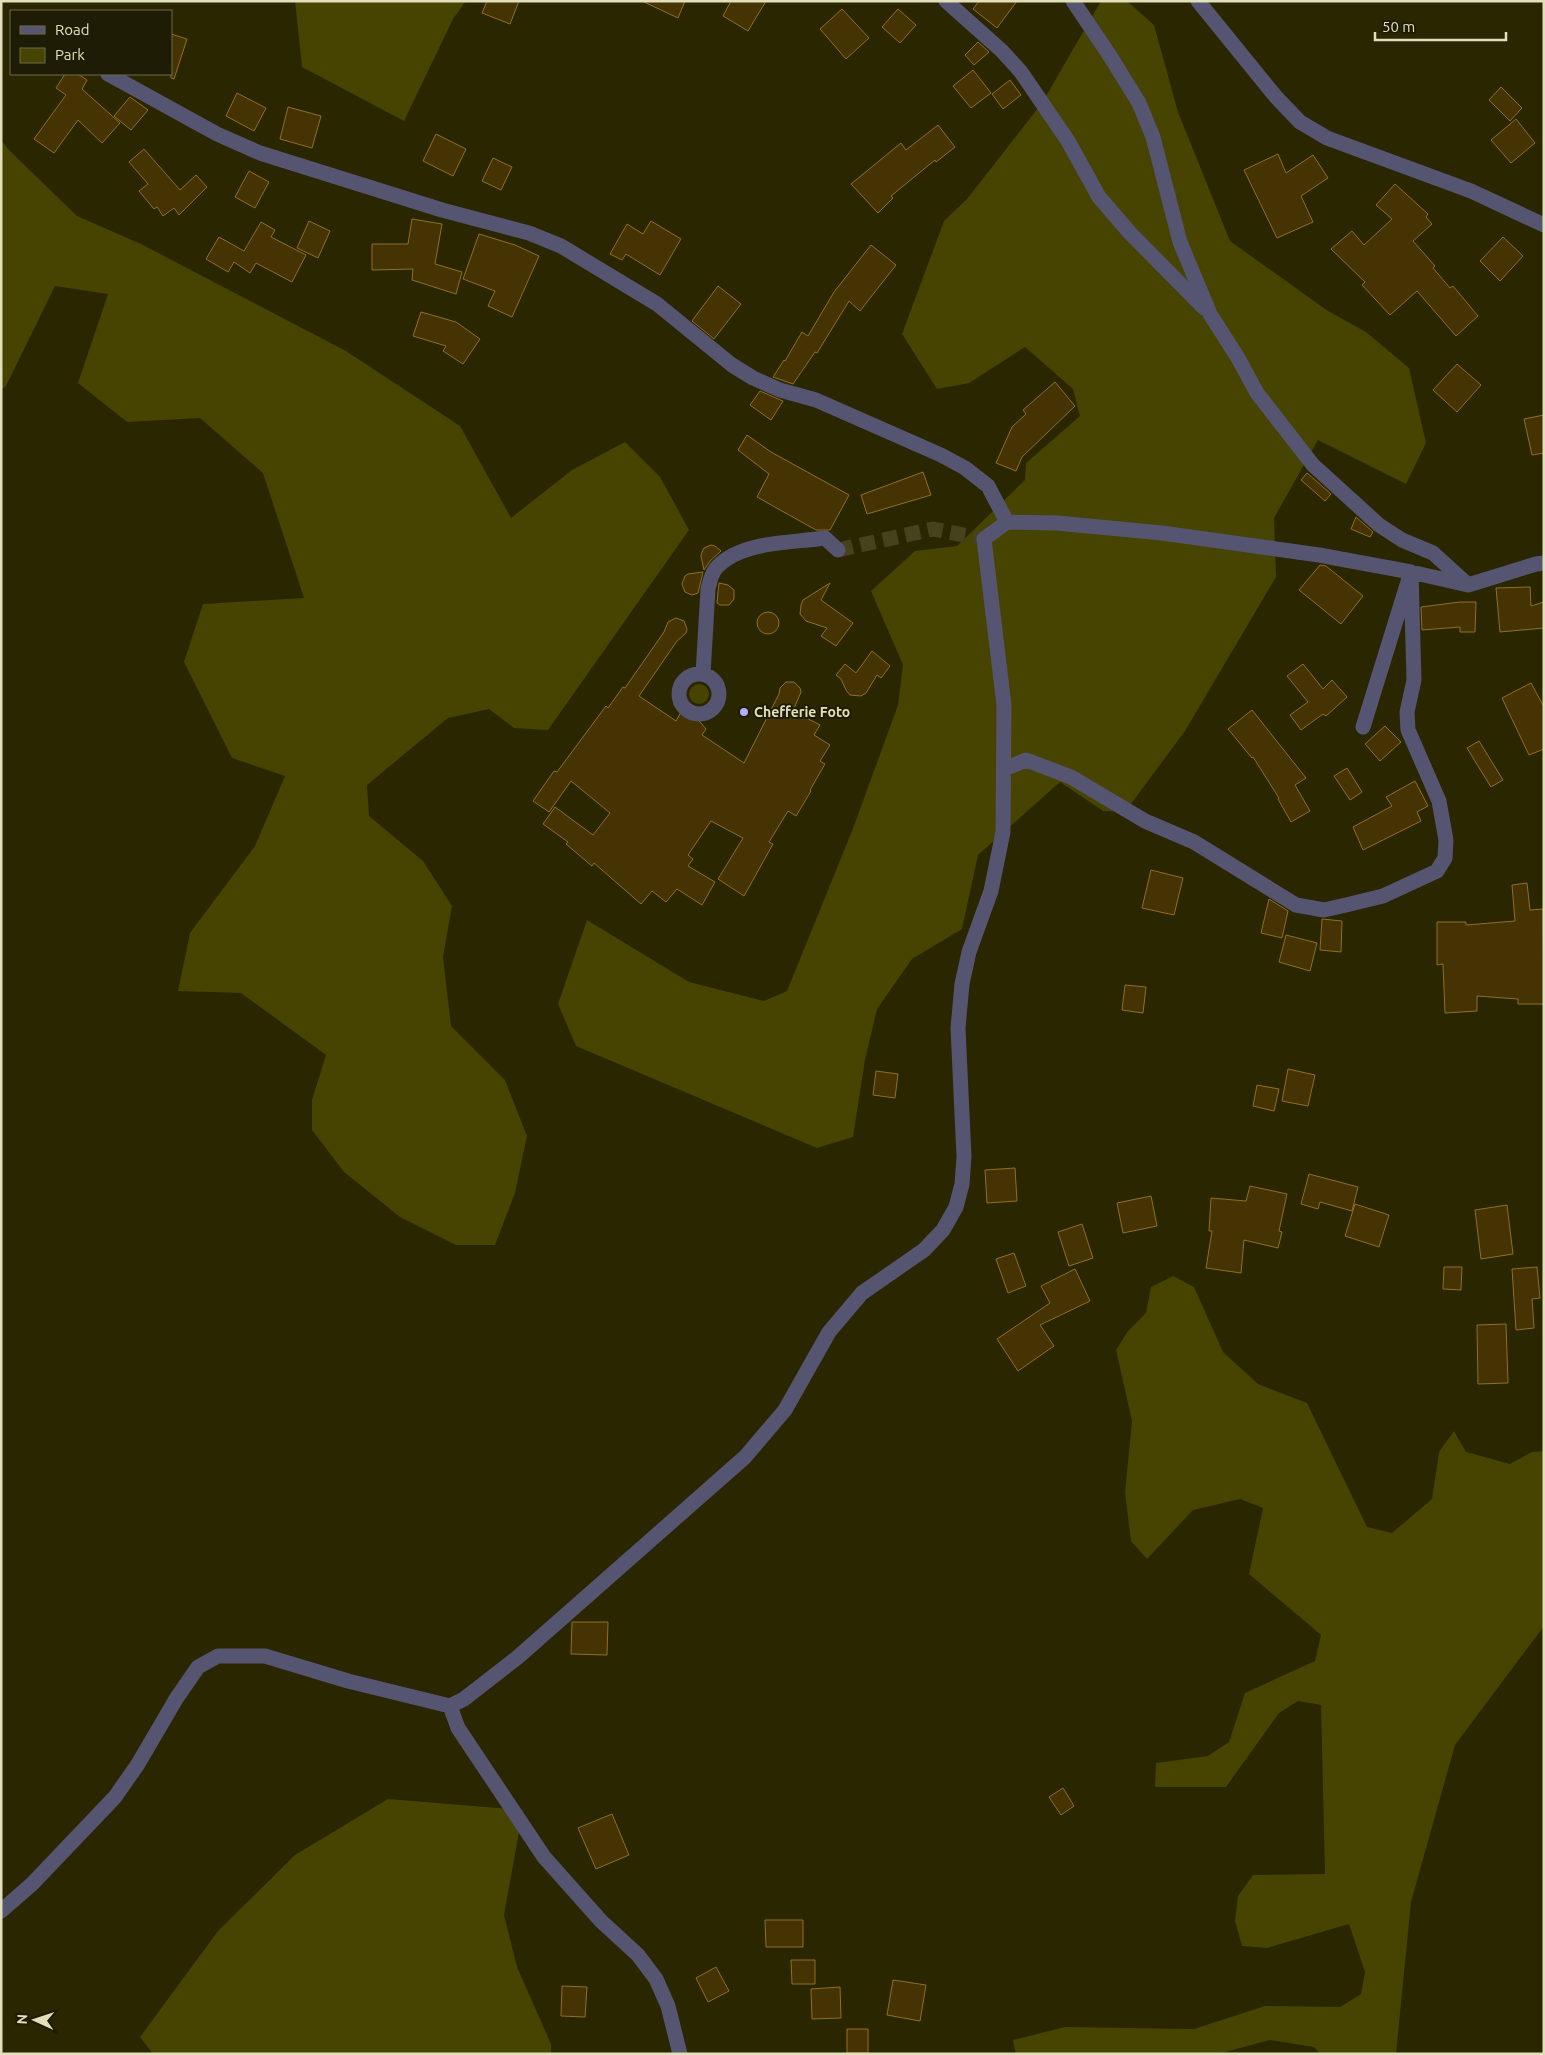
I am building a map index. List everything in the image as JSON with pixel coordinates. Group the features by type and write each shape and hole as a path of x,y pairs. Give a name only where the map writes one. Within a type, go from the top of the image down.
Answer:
{"street":[{"path":"946,1 1002,51 1021,72 1068,141 1099,197 1130,233 1210,314"},
{"path":"1073,1 1140,103 1153,137 1180,242 1210,314 1238,358 1256,393 1313,465 1379,525 1402,540 1432,553 1468,584"},
{"path":"1198,1 1276,97 1300,122 1327,138 1471,191 1543,224"},
{"path":"110,75 217,134 260,153 442,210 529,232 561,246 657,304 732,365 753,378 780,390 816,400 941,455 965,468 988,486 1007,522"},
{"path":"1,1911 32,1884 115,1798 198,1667 218,1656 265,1656 348,1681 450,1706 464,1699 518,1657 745,1457 784,1410 829,1332 862,1293 924,1250 943,1230 956,1207 964,1166 958,1028 962,984 970,952 991,891 1003,832 1004,706 984,539 1007,522 1057,522 1162,533 1319,556 1468,584 1544,563"},
{"path":"703,674 708,589 710,578 716,568 734,555 759,547 825,538 838,550"},
{"path":"1363,727 1411,572"},
{"path":"1004,769 1026,760 1071,777 1145,821 1194,842 1296,905 1324,910 1383,896 1437,871 1445,858 1446,840 1439,801 1408,730 1407,712 1414,680 1411,572"},
{"path":"450,1706 458,1728 544,1857 601,1921 638,1955 656,1979 668,2006 680,2054"}],"green space":[{"path":"295,1 466,1 453,19 404,121 302,67"},
{"path":"1101,1 1127,1 1154,25 1178,112 1230,241 1328,311 1366,332 1409,368 1426,443 1406,484 1318,440 1274,518 1276,577 1185,731 1125,812 1103,811 1060,782 978,855 962,929 912,959 877,1009 865,1060 853,1137 817,1148 576,1046 558,1004 587,920 689,982 764,1001 787,991 852,831 898,705 903,665 871,591 915,551 957,546 1025,480 1026,463 1080,416 1073,389 1025,347 969,383 937,389 902,334 944,221 967,199 1042,103"},
{"path":"1,140 77,216 141,244 346,351 460,426 511,518 572,470 625,442 660,477 689,530 548,730 514,728 489,709 448,718 367,785 369,816 423,861 452,906 443,957 451,1026 505,1080 527,1136 515,1193 495,1245 456,1245 400,1217 344,1172 312,1130 312,1100 326,1055 241,993 178,991 190,933 255,846 285,776 232,758 184,662 203,604 304,598 263,473 200,418 127,422 78,383 108,294 55,286 6,386 1,390"},
{"path":"699,684 706,687 709,694 706,701 699,704 692,701 689,694 692,687"},
{"path":"1173,1276 1194,1287 1223,1352 1258,1384 1307,1403 1367,1527 1392,1533 1432,1499 1439,1452 1454,1431 1466,1452 1510,1464 1532,1452 1544,1451 1544,1626 1455,1745 1411,1902 1396,2054 1320,2054 1314,2047 1270,2040 1218,2054 1016,2054 1013,2040 1065,2027 1194,2029 1265,2006 1340,2007 1361,1994 1365,1972 1349,1924 1267,1948 1242,1946 1235,1921 1238,1896 1253,1875 1325,1874 1321,1705 1298,1701 1279,1713 1226,1787 1155,1787 1156,1763 1208,1756 1229,1742 1245,1693 1315,1661 1321,1635 1249,1574 1263,1508 1240,1499 1193,1510 1147,1559 1131,1541 1125,1493 1132,1421 1116,1350 1128,1331 1146,1313 1151,1287"},
{"path":"388,1799 523,1810 504,1915 517,1967 551,2044 551,2054 153,2054 140,2037 218,1931 295,1855"}],"building":[{"path":"487,1 519,1 510,24 482,13"},
{"path":"642,1 685,1 678,18"},
{"path":"731,1 766,1 748,31 723,16"},
{"path":"979,1 1017,1 997,28 973,9"},
{"path":"842,9 869,38 846,59 820,29"},
{"path":"898,9 916,25 900,43 882,27"},
{"path":"172,34 187,39 174,79 171,78"},
{"path":"978,42 989,52 974,65 965,55"},
{"path":"973,70 991,93 971,108 953,86"},
{"path":"64,75 80,75 87,80 82,89 120,123 102,143 78,120 54,153 34,139 66,95 56,88"},
{"path":"1010,80 1021,95 1003,109 992,94"},
{"path":"1501,87 1522,108 1510,121 1489,100"},
{"path":"237,93 266,108 254,131 226,116"},
{"path":"130,97 148,110 131,130 114,116"},
{"path":"288,107 321,116 312,148 280,139"},
{"path":"1516,119 1535,143 1511,163 1491,140"},
{"path":"938,125 955,147 936,162 935,160 891,196 893,198 878,213 851,184 901,143 906,150"},
{"path":"436,134 466,149 453,176 423,161"},
{"path":"144,149 180,190 196,175 207,187 179,215 174,208 163,216 157,207 154,209 139,191 148,184 129,162"},
{"path":"1278,154 1286,173 1313,155 1328,178 1301,196 1313,222 1277,238 1244,170"},
{"path":"493,158 512,167 501,190 482,181"},
{"path":"249,171 269,182 255,208 235,197"},
{"path":"1395,184 1428,214 1426,217 1432,224 1413,241 1435,266 1433,268 1450,288 1453,286 1478,316 1456,336 1417,291 1390,315 1362,285 1365,282 1331,249 1352,231 1364,245 1392,219 1376,205"},
{"path":"412,219 442,224 435,264 462,272 456,294 412,280 413,269 372,270 372,244 408,244"},
{"path":"309,221 330,231 318,258 297,248"},
{"path":"651,221 681,239 660,275 626,254 622,260 610,254 627,224 643,234"},
{"path":"261,222 275,230 271,237 306,255 292,282 256,263 250,273 234,262 228,272 206,259 219,237 244,251"},
{"path":"479,234 515,245 539,256 512,317 488,306 495,291 463,279"},
{"path":"1503,237 1523,256 1500,281 1480,261"},
{"path":"871,245 896,265 860,311 849,301 817,353 815,352 793,384 773,377 802,332 808,336 834,292"},
{"path":"718,286 741,304 714,339 692,321"},
{"path":"421,312 456,322 480,339 463,364 443,351 446,346 413,336"},
{"path":"1457,364 1481,385 1457,412 1433,390"},
{"path":"1055,382 1075,406 1022,457 1016,471 996,463 1012,427 1026,414 1023,410"},
{"path":"760,391 783,401 771,420 750,405"},
{"path":"1544,415 1544,453 1532,455 1524,419"},
{"path":"747,435 771,452 849,495 830,530 816,530 757,497 769,474 738,450"},
{"path":"923,472 931,495 867,514 861,495"},
{"path":"1307,473 1331,494 1325,501 1301,480"},
{"path":"1356,517 1373,532 1370,537 1351,529"},
{"path":"711,545 721,551 710,561 704,570 702,552 704,548"},
{"path":"1320,565 1326,566 1363,596 1341,624 1299,590"},
{"path":"703,572 698,593 692,595 685,592 682,584 685,576"},
{"path":"719,583 728,585 734,590 734,599 729,605 717,603"},
{"path":"830,583 821,600 853,623 836,646 821,636 827,628 806,621 800,614 803,600"},
{"path":"1530,587 1531,606 1544,602 1544,628 1500,632 1496,588"},
{"path":"1476,602 1475,632 1460,632 1460,627 1422,630 1421,607"},
{"path":"768,612 776,615 779,623 776,631 768,634 760,631 757,623 760,615"},
{"path":"676,618 684,621 687,629 686,633 677,641 639,696 676,721 681,712 695,716 706,729 702,735 744,763 779,694 780,688 786,682 794,682 801,692 793,711 820,725 814,735 830,745 820,761 825,764 811,791 796,816 788,811 769,842 773,844 744,896 718,879 743,838 711,821 688,855 693,859 688,866 715,882 702,905 677,889 666,902 652,891 641,904 594,863 592,866 566,844 568,842 543,824 555,807 593,835 610,813 571,781 549,812 533,801 554,771 557,772 606,706 608,708 623,687 625,688 664,632 668,622"},
{"path":"872,651 890,666 881,678 877,675 866,693 861,696 850,695 841,679 836,675 845,664 856,673"},
{"path":"1303,664 1323,689 1332,680 1347,697 1326,716 1323,714 1301,730 1290,715 1308,702 1287,676"},
{"path":"1531,683 1544,707 1544,749 1529,755 1502,698"},
{"path":"1252,710 1306,778 1295,785 1310,811 1291,822 1279,798 1253,757 1228,729"},
{"path":"1385,726 1401,742 1380,761 1365,744"},
{"path":"1479,741 1503,780 1491,787 1467,748"},
{"path":"1347,768 1362,792 1350,800 1334,776"},
{"path":"1415,781 1428,806 1417,812 1421,821 1363,850 1353,827 1392,806 1386,797"},
{"path":"1151,870 1183,878 1174,915 1142,908"},
{"path":"1527,883 1530,910 1543,909 1544,1004 1518,1004 1518,999 1477,996 1477,1011 1445,1013 1443,964 1437,965 1437,922 1466,922 1466,925 1515,921 1512,885"},
{"path":"1269,899 1288,911 1282,938 1261,933"},
{"path":"1322,919 1342,921 1341,952 1320,950"},
{"path":"1286,935 1317,943 1310,971 1279,962"},
{"path":"1125,985 1146,987 1143,1013 1122,1010"},
{"path":"1288,1069 1315,1075 1308,1106 1282,1101"},
{"path":"876,1071 898,1074 895,1098 873,1095"},
{"path":"1257,1085 1279,1089 1274,1111 1253,1106"},
{"path":"1015,1168 1017,1201 987,1203 985,1170"},
{"path":"1309,1174 1358,1187 1352,1211 1320,1202 1318,1209 1301,1204"},
{"path":"1250,1186 1287,1194 1279,1231 1282,1232 1278,1248 1244,1240 1241,1273 1206,1268 1212,1231 1209,1231 1211,1198 1246,1201"},
{"path":"1151,1196 1157,1226 1123,1233 1117,1203"},
{"path":"1355,1204 1389,1215 1379,1247 1345,1236"},
{"path":"1507,1205 1513,1254 1481,1259 1475,1210"},
{"path":"1082,1224 1093,1258 1069,1266 1058,1232"},
{"path":"1014,1253 1026,1286 1008,1293 996,1259"},
{"path":"1444,1267 1462,1267 1461,1290 1443,1289"},
{"path":"1537,1267 1540,1298 1532,1299 1534,1328 1516,1330 1512,1269"},
{"path":"1075,1269 1090,1301 1040,1325 1054,1346 1018,1371 997,1339 1050,1303 1041,1286"},
{"path":"1506,1324 1508,1383 1478,1384 1477,1325"},
{"path":"572,1622 608,1622 607,1655 571,1654"},
{"path":"1063,1788 1074,1806 1061,1815 1049,1797"},
{"path":"612,1814 629,1855 596,1869 578,1828"},
{"path":"765,1920 803,1920 803,1947 766,1947"},
{"path":"791,1960 815,1960 815,1984 792,1984"},
{"path":"716,1967 729,1991 708,2002 696,1978"},
{"path":"893,1980 926,1985 920,2021 887,2015"},
{"path":"562,1986 587,1987 585,2017 561,2016"},
{"path":"840,1987 841,2018 812,2019 811,1989"},
{"path":"847,2029 868,2029 868,2053 847,2053"}],"tunnel":[{"path":"838,550 933,529 984,539"}],"place":[{"name":"Chefferie Foto","path":"744,712"}]}
